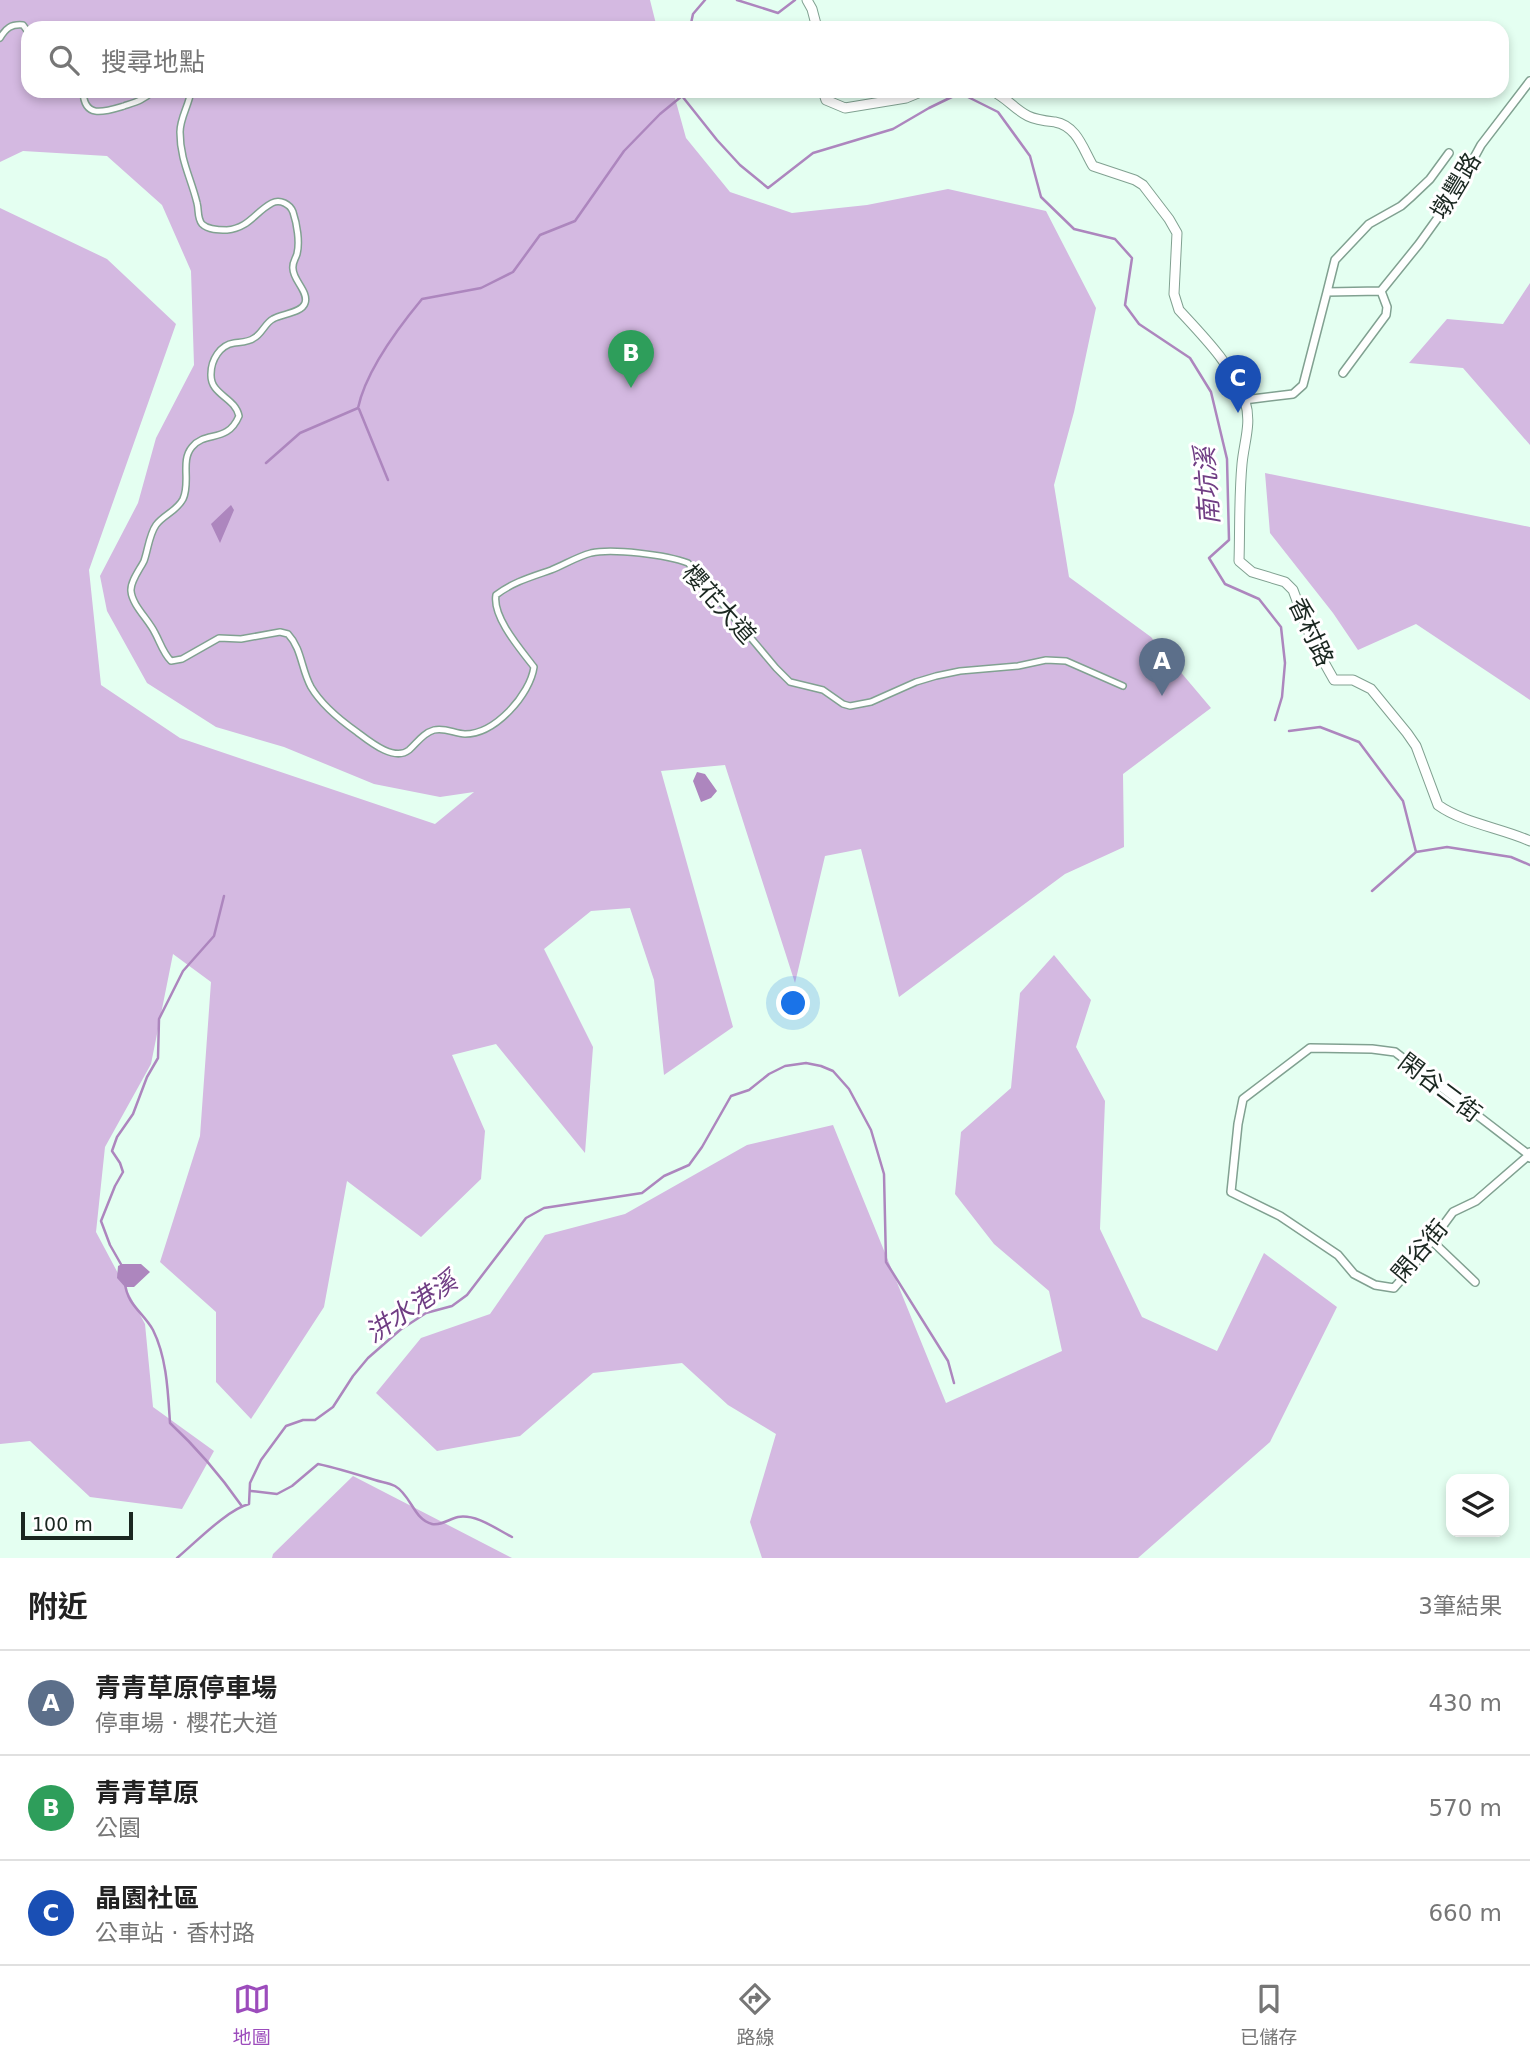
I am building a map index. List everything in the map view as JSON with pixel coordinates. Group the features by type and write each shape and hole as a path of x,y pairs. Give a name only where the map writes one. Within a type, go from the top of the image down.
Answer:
{"street":[{"path":"807,0 815,21"},
{"path":"0,38 8,27 21,25"},
{"name":"墩豐路","path":"1381,290 1452,198 1481,145 1530,81"},
{"path":"84,98 89,109 99,113 146,98"},
{"name":"櫻花大道","path":"190,98 180,132 183,163 198,206 199,220 211,229 228,230 245,225 272,202 286,204 292,209 298,244 293,273 306,297 302,308 271,320 254,339 228,344 219,350 214,360 212,384 219,394 233,403 239,416 230,430 195,444 188,453 187,482 183,498 155,527 149,548 131,587 134,600 171,661 182,659 219,638 241,639 279,632 288,634 298,648 311,687 322,702 355,731 376,745 397,754 406,752 419,739 435,730 474,733 488,727 508,712 525,693 533,677 534,667 507,630 496,609 496,595 512,584 600,552 669,557 688,564 790,681 823,690 850,706 871,702 936,676 1046,660 1066,661 1124,686"},
{"path":"825,98 845,108 906,98"},
{"name":"香村路","path":"1006,98 1029,117 1058,122 1068,127 1078,137 1093,166 1131,177 1143,185 1177,233 1174,294 1177,304 1232,376 1244,400 1249,421 1242,463 1240,561 1252,572 1285,582 1293,590 1312,640 1334,680 1353,680 1371,689 1416,746 1438,805 1462,818 1508,831 1530,841"},
{"name":"墩豐路","path":"1244,400 1293,394 1303,386 1335,260 1369,224 1410,198 1430,179 1449,153"},
{"path":"1326,292 1381,290 1387,307 1385,315 1343,373"},
{"name":"閑谷二街","path":"1231,1192 1243,1099 1310,1048 1395,1052 1530,1155"},
{"name":"閑谷街","path":"1231,1192 1280,1216 1338,1255 1354,1274 1375,1285 1394,1288 1453,1212 1476,1201 1530,1155"},
{"path":"1432,1241 1475,1282"}],"shaded area":[{"path":"0,0 650,0 655,21 21,21 21,98 675,98 686,138 730,192 792,213 867,205 948,189 1046,211 1096,308 1074,412 1054,485 1069,577 1151,637 1211,708 1123,774 1124,847 1065,874 899,997 861,849 825,856 795,983 725,765 661,771 733,1027 664,1075 654,980 630,908 591,911 544,949 593,1047 585,1153 496,1044 452,1055 485,1131 481,1179 421,1237 347,1181 324,1307 251,1419 216,1382 216,1312 160,1262 200,1136 211,982 173,954 151,1064 105,1147 96,1232 145,1324 153,1407 214,1451 182,1509 90,1497 30,1441 0,1444 0,208 107,259 176,324 89,570 101,685 180,738 435,824 474,792 440,797 374,784 284,747 216,727 147,683 107,611 100,576 138,503 156,438 194,365 191,271 162,205 107,156 23,151 0,162"},
{"path":"1530,283 1530,445 1463,368 1409,363 1447,319 1503,324"},
{"path":"1265,473 1530,527 1530,700 1416,624 1358,650 1333,613 1270,533"},
{"path":"231,505 234,510 220,543 211,524"},
{"path":"697,772 705,774 717,791 711,798 701,802 693,781"},
{"path":"1054,955 1091,1000 1076,1047 1105,1101 1100,1229 1142,1317 1217,1351 1264,1253 1337,1307 1270,1442 1138,1558 762,1558 750,1522 776,1434 728,1405 682,1363 593,1373 520,1436 437,1451 376,1393 421,1338 490,1314 545,1235 625,1214 747,1145 833,1125 946,1403 1062,1351 1049,1291 994,1244 955,1194 961,1132 1011,1088 1020,993"},
{"path":"141,1264 150,1272 134,1287 125,1287 117,1278 118,1266"},
{"path":"353,1476 512,1558 272,1558"}],"waterway":[{"name":"南坑溪","path":"692,21 693,14 705,0"},
{"name":"南坑溪","path":"737,0 778,13 795,0"},
{"path":"266,463 300,433 358,408 375,364 422,299 481,288 513,272 540,235 575,221 624,151 680,98"},
{"name":"南坑溪","path":"684,98 740,165 768,188 813,153 893,129 950,98"},
{"name":"南坑溪","path":"970,98 998,112 1030,156 1041,197 1074,229 1115,239 1132,258 1125,305 1139,324 1190,358 1211,392 1227,459 1229,540 1209,558 1225,584 1259,599 1281,627 1285,663 1282,697 1275,720"},
{"path":"359,409 388,480"},
{"name":"南坑溪","path":"1289,731 1320,727 1359,742 1403,801 1416,852 1447,847 1511,857 1530,865"},
{"path":"1372,891 1416,852"},
{"path":"122,1266 101,1221 123,1172 112,1151 117,1137 133,1114 147,1077 158,1058 159,1019 183,971 214,936 224,896"},
{"name":"汫水港溪","path":"177,1558 231,1512 249,1504 250,1483 261,1460 286,1426 303,1420 315,1420 333,1407 368,1358 400,1330 426,1313 452,1306 467,1295 526,1218 544,1208 642,1193 664,1176 689,1165 731,1096 749,1090 769,1074 785,1066 806,1063 833,1071 849,1089 871,1130 884,1174 886,1262 948,1361 954,1383"},
{"path":"125,1283 129,1297 158,1341 166,1376 170,1423 208,1462 241,1505"},
{"path":"251,1491 277,1494 292,1486 318,1464 395,1486 426,1522 435,1524 458,1517 472,1518 512,1537"}],"place":[{"name":"青青草原","path":"631,388"},
{"name":"晶園社區","path":"1238,413"},
{"name":"青青草原停車場","path":"1162,696"}]}
